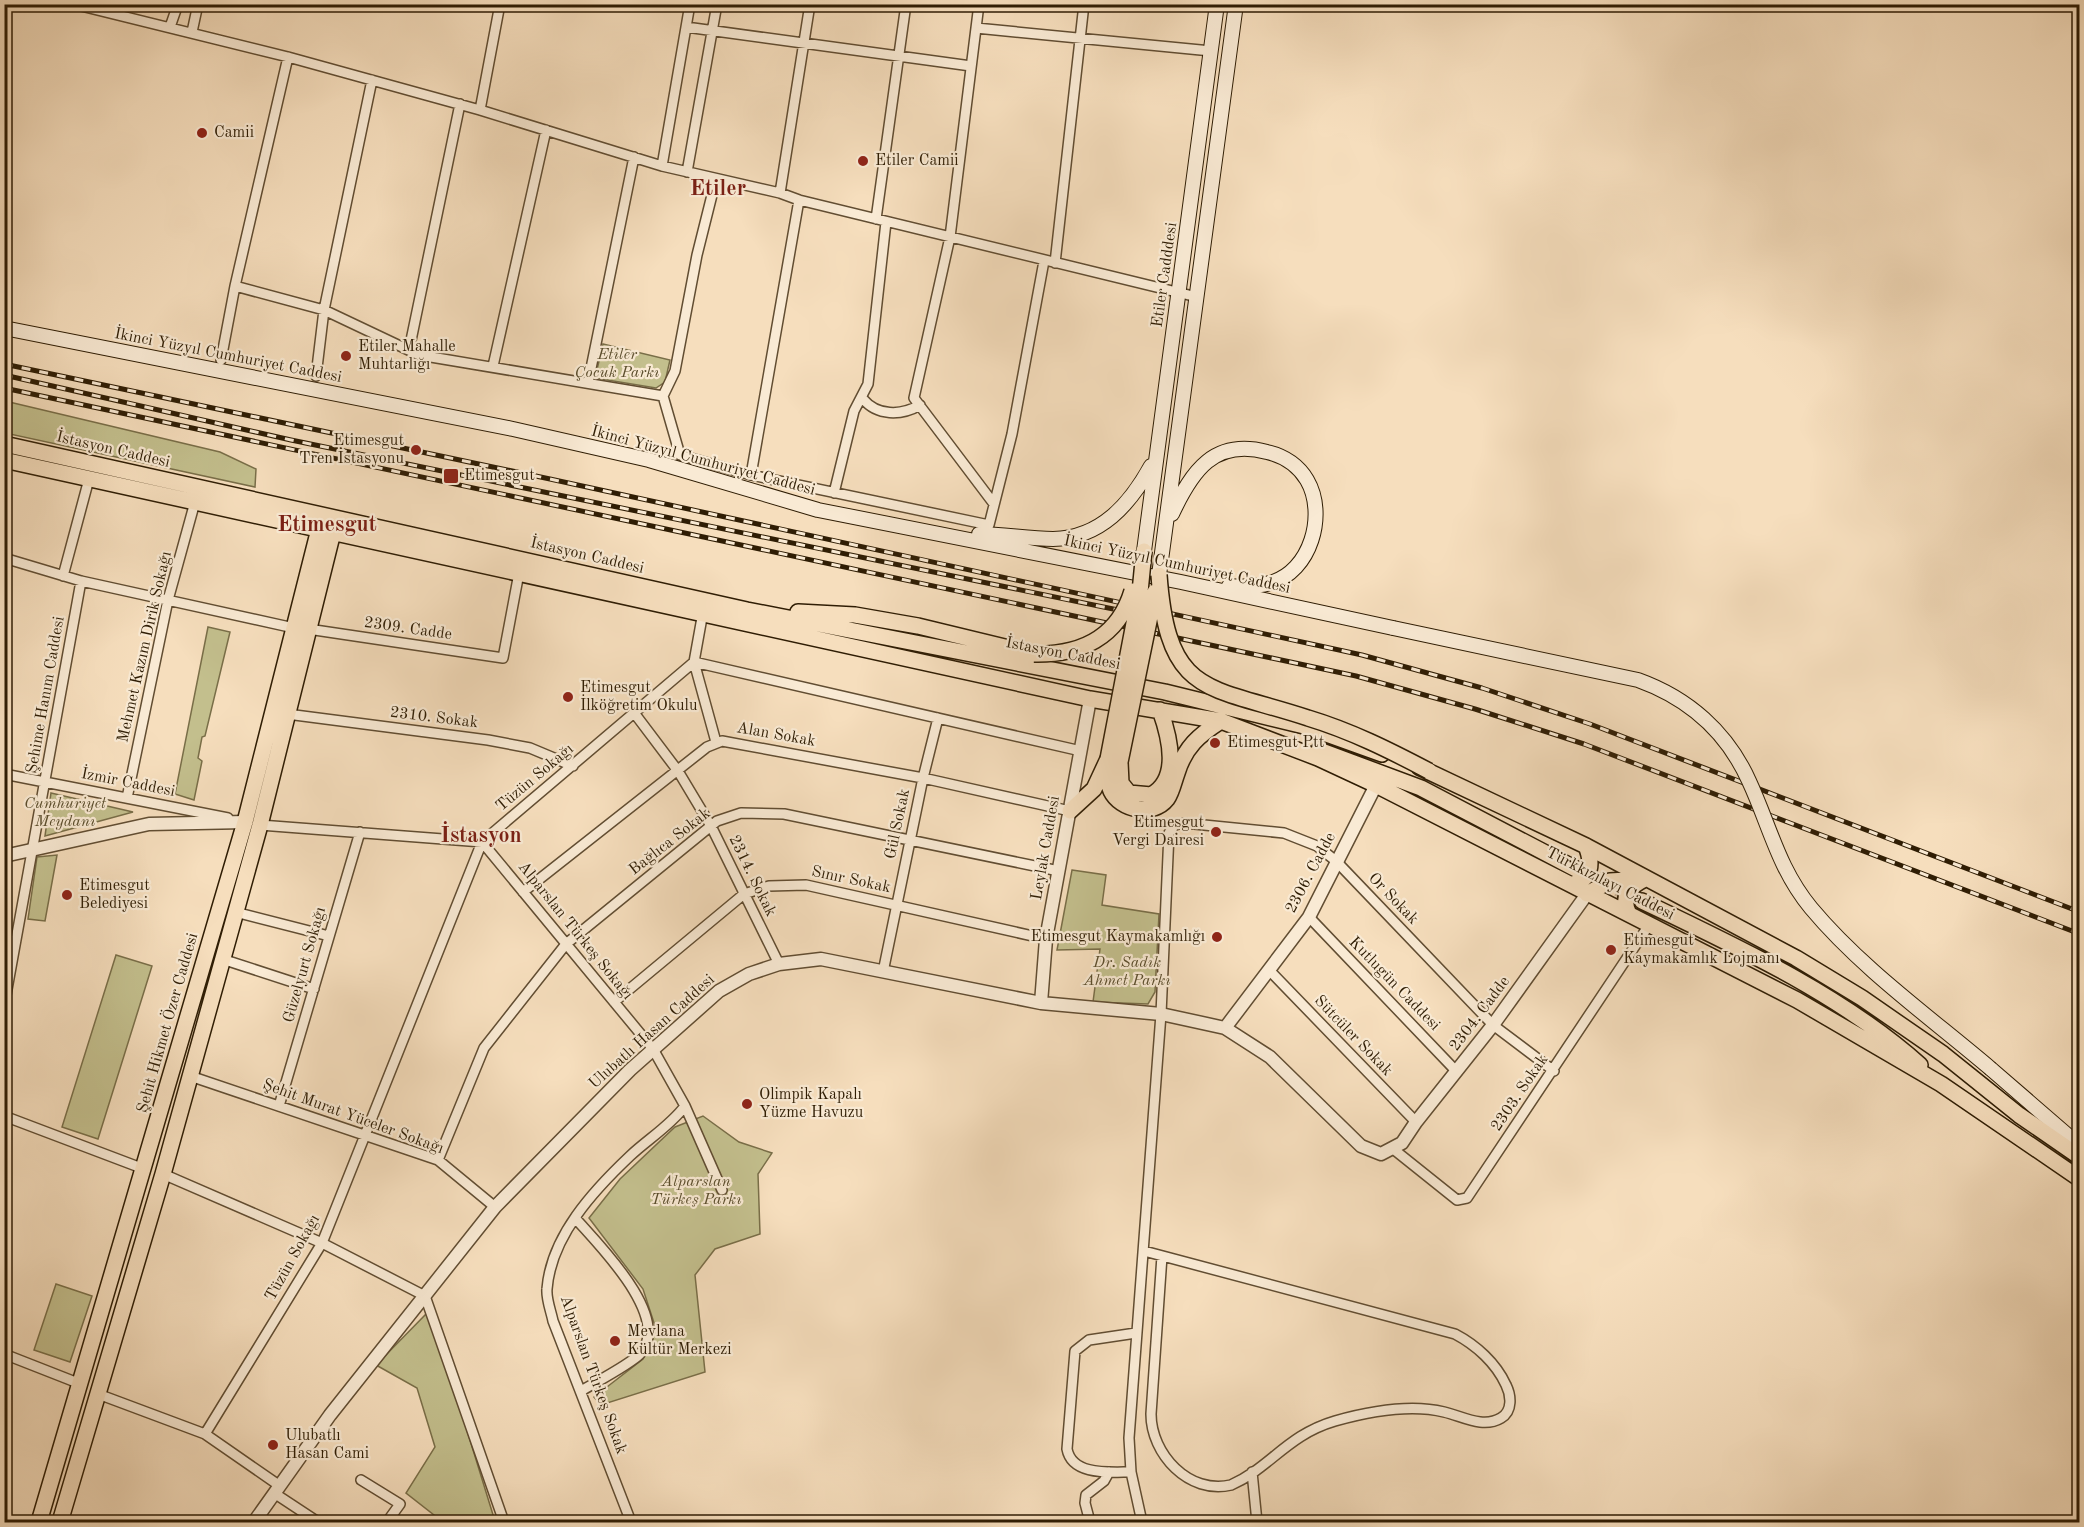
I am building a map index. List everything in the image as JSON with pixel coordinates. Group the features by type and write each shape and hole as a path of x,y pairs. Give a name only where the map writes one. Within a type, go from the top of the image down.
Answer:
{"main road":[{"name":"Etiler Cadddesi","path":"1144,551 1217,4"},
{"path":"1070,811 1094,789 1114,760 1159,575 1236,4"},
{"name":"İkinci Yüzyıl Cumhuriyet Caddesi","path":"4,328 513,429 650,460 818,510 1181,582 1638,680 1657,687 1690,705 1719,734 1740,762 1779,859 1809,905 1868,965 2079,1146"},
{"name":"İstasyon Caddesi","path":"4,444 519,573 1090,699"},
{"path":"1166,527 1190,479 1212,457 1236,448 1254,448 1286,458 1306,479 1313,493 1315,526 1307,552 1292,570 1272,583 1242,587 1181,582"},
{"path":"941,533 1064,538 1108,521 1135,495 1155,459"},
{"name":"İstasyon Caddesi","path":"4,460 195,502 328,524 747,610 1165,692"},
{"name":"Şehit Hikmet Özer Caddesi","path":"60,1522 163,1174 236,912 252,823 328,524"},
{"path":"747,610 855,615 918,626 1034,654 1072,651 1095,642 1108,633 1128,607 1144,551"},
{"path":"1144,551 1140,592 1109,786 1119,801 1133,808 1154,808 1167,800 1181,759 1197,736 1221,721 1281,737 1421,788 1576,869"},
{"path":"1159,575 1162,613 1170,643 1196,679 1216,692 1307,717 1365,738 1429,771"},
{"name":"Şehit Hikmet Özer Caddesi","path":"39,1522 78,1383 287,714 301,629"},
{"name":"Türkkızılayı Caddesi","path":"1165,692 1304,726 1429,771 1586,846 1796,958 1862,998 1943,1054 2019,1115 2079,1157"},
{"name":"Türkkızılayı Caddesi","path":"1090,699 1221,721 1318,758 1376,785 1572,884 1587,894 1756,977 1941,1084 2079,1179"},
{"path":"1114,760 1121,783 1129,793 1151,795 1161,786 1169,768 1170,743 1160,710"},
{"path":"1572,884 1584,879 1589,873 1590,858 1586,846"},
{"path":"1587,894 1610,881 1645,879"},
{"path":"1629,914 1626,905 1628,892 1645,879"},
{"path":"1642,901 1810,987 1900,1046 1941,1084"},
{"path":"144,1169 163,1174"}],"street":[{"path":"74,4 192,32 460,104 662,166 780,192 799,200 886,222 1179,295 1197,297"},
{"path":"171,27 178,4"},
{"path":"192,32 198,4"},
{"path":"480,110 500,4"},
{"path":"662,166 690,4"},
{"path":"687,172 717,4"},
{"path":"780,192 810,4"},
{"path":"876,219 906,4"},
{"path":"979,4 950,237 914,398 994,504"},
{"path":"1055,263 1084,4"},
{"path":"686,27 971,66"},
{"path":"976,28 1211,51"},
{"path":"221,360 235,286 288,57"},
{"path":"316,376 324,310 372,80"},
{"path":"409,350 460,104"},
{"path":"493,366 546,130"},
{"path":"588,383 634,157"},
{"path":"716,179 697,255 675,371 663,396 680,455 751,475 989,525 1012,434 1044,261"},
{"path":"751,475 799,200"},
{"path":"834,493 854,411 863,399 868,384 886,222"},
{"path":"235,286 324,310 419,355 663,396"},
{"path":"863,399 871,409 886,413 908,411 920,405"},
{"path":"63,576 89,479"},
{"name":"Mehmet Kazım Dirik Sokağı","path":"127,798 168,600 195,502"},
{"name":"2309. Cadde","path":"4,558 81,581 301,629 503,658 519,573"},
{"name":"Şehime Hanım Caddesi","path":"4,1006 7,974 34,850 81,581"},
{"path":"703,612 694,662 716,742"},
{"path":"694,662 1081,750"},
{"name":"Tüzün Sokağı","path":"205,1434 322,1243 482,842 694,662"},
{"name":"Leylak Caddesi","path":"1041,1003 1047,939 1090,699"},
{"name":"2310. Sokak","path":"287,714 488,740 531,748 573,766"},
{"name":"2314. Sokak","path":"635,714 678,771 711,826 779,964"},
{"name":"Gül Sokak","path":"882,972 909,840 938,718"},
{"name":"Alan Sokak","path":"523,892 716,742 733,742 923,778 1070,811"},
{"name":"İzmir Caddesi","path":"4,774 252,823"},
{"name":"2306. Cadde","path":"1225,1028 1309,917 1335,861 1376,785"},
{"name":"Bağlıca Sokak","path":"438,1160 484,1048 566,944 711,826 733,815 770,812 1059,871"},
{"path":"4,856 149,824 252,823 482,842"},
{"name":"Or Sokak","path":"1161,1014 1169,833 1175,825 1184,823 1284,834 1317,846 1335,861 1493,1025 1554,1071"},
{"name":"Güzelyurt Sokağı","path":"279,1106 360,832"},
{"name":"Alparslan Türkeş Sokağı","path":"482,842 652,1049 685,1106 722,1190"},
{"name":"Sınır Sokak","path":"614,1002 744,894 768,886 806,885 1047,939"},
{"name":"2304. Cadde","path":"1392,1148 1402,1143 1457,1072 1587,894"},
{"path":"236,912 329,936"},
{"name":"Kutlugün Caddesi","path":"1309,917 1457,1072"},
{"name":"2303. Sokak","path":"1392,1148 1457,1200 1465,1200 1554,1071 1649,925"},
{"name":"Ulubatlı Hasan Caddesi","path":"254,1522 330,1415 495,1207 652,1049 718,991 749,974 779,964 821,958 1041,1003 1161,1014 1225,1028 1270,1057 1362,1146 1381,1154 1392,1148"},
{"path":"222,959 314,989"},
{"name":"Sütcüler Sokak","path":"1269,970 1416,1122"},
{"path":"1142,1522 1131,1472 1129,1438 1161,1014"},
{"name":"Şehit Murat Yüceler Sokağı","path":"190,1076 438,1160 495,1207"},
{"name":"Alparslan Türkeş Sokak","path":"631,1522 553,1321 546,1290 560,1241 589,1200 631,1155 675,1119 685,1106"},
{"path":"4,1116 144,1169"},
{"path":"163,1174 322,1243 425,1296 504,1522"},
{"path":"576,1219 639,1297 648,1335 640,1354 581,1390"},
{"path":"1144,1251 1446,1331 1479,1350 1494,1366 1507,1386 1509,1407 1505,1415 1497,1420 1476,1422 1441,1411 1423,1410 1353,1417 1303,1433 1231,1485 1205,1486 1178,1470 1158,1448 1153,1432 1151,1414 1162,1256"},
{"path":"1131,1472 1109,1472 1075,1464 1067,1453 1073,1354 1080,1344 1089,1340 1136,1333"},
{"path":"4,1354 78,1383"},
{"path":"98,1394 205,1434 318,1522"},
{"path":"1090,1522 1085,1503 1086,1496 1104,1481 1109,1472"},
{"path":"1252,1472 1257,1522"},
{"path":"361,1480 400,1504 387,1522"}],"green space":[{"name":"Etiler Çocuk Parkı","path":"603,344 670,360 665,382 656,388 595,378"},
{"path":"5,401 220,452 256,469 255,487 5,433"},
{"path":"208,627 230,632 205,736 202,737 198,758 202,761 194,800 175,794"},
{"name":"Cumhuriyet Meydanı","path":"51,793 133,812 45,836"},
{"path":"57,855 45,921 28,919 37,857"},
{"name":"Dr. Sadık Ahmet Parkı","path":"1072,870 1106,875 1102,905 1159,914 1155,992 1148,1004 1093,1002 1100,949 1057,950"},
{"path":"116,955 152,966 98,1139 62,1127"},
{"name":"Alparslan Türkeş Parkı","path":"703,1116 739,1142 772,1153 758,1174 760,1234 715,1249 695,1275 705,1372 601,1405 594,1397 643,1359 656,1329 643,1289 589,1218 620,1179 675,1127"},
{"path":"56,1284 92,1296 70,1362 34,1350"},
{"path":"430,1310 494,1518 493,1522 443,1522 406,1493 435,1447 417,1388 376,1365"}],"tunnel":[{"path":"1576,869 1639,899"}],"railway":[{"path":"4,364 550,479 1362,655 1482,688 1590,724 2080,912"},
{"path":"4,375 291,440 1123,611"},
{"path":"4,388 1356,676 1475,709 1584,744 2080,934"}],"place":[{"name":"Camii","path":"202,133"},
{"name":"Etiler Camii","path":"863,161"},
{"name":"Etiler Mahalle Muhtarlığı","path":"346,356"},
{"name":"Etimesgut Tren İstasyonu","path":"416,450"},
{"name":"Etimesgut","path":"451,476"},
{"name":"Etimesgut İlköğretim Okulu","path":"568,697"},
{"name":"Etimesgut Ptt","path":"1215,743"},
{"name":"Etimesgut Vergi Dairesi","path":"1216,832"},
{"name":"Etimesgut Belediyesi","path":"67,895"},
{"name":"Etimesgut Kaymakamlığı","path":"1217,937"},
{"name":"Etimesgut Kaymakamlık Lojmanı","path":"1611,950"},
{"name":"Olimpik Kapalı Yüzme Havuzu","path":"747,1104"},
{"name":"Mevlana Kültür Merkezi","path":"615,1341"},
{"name":"Ulubatlı Hasan Cami","path":"273,1445"}],"district":[{"name":"Etiler","path":"718,189"},
{"name":"Etimesgut","path":"327,525"},
{"name":"İstasyon","path":"481,836"}]}
